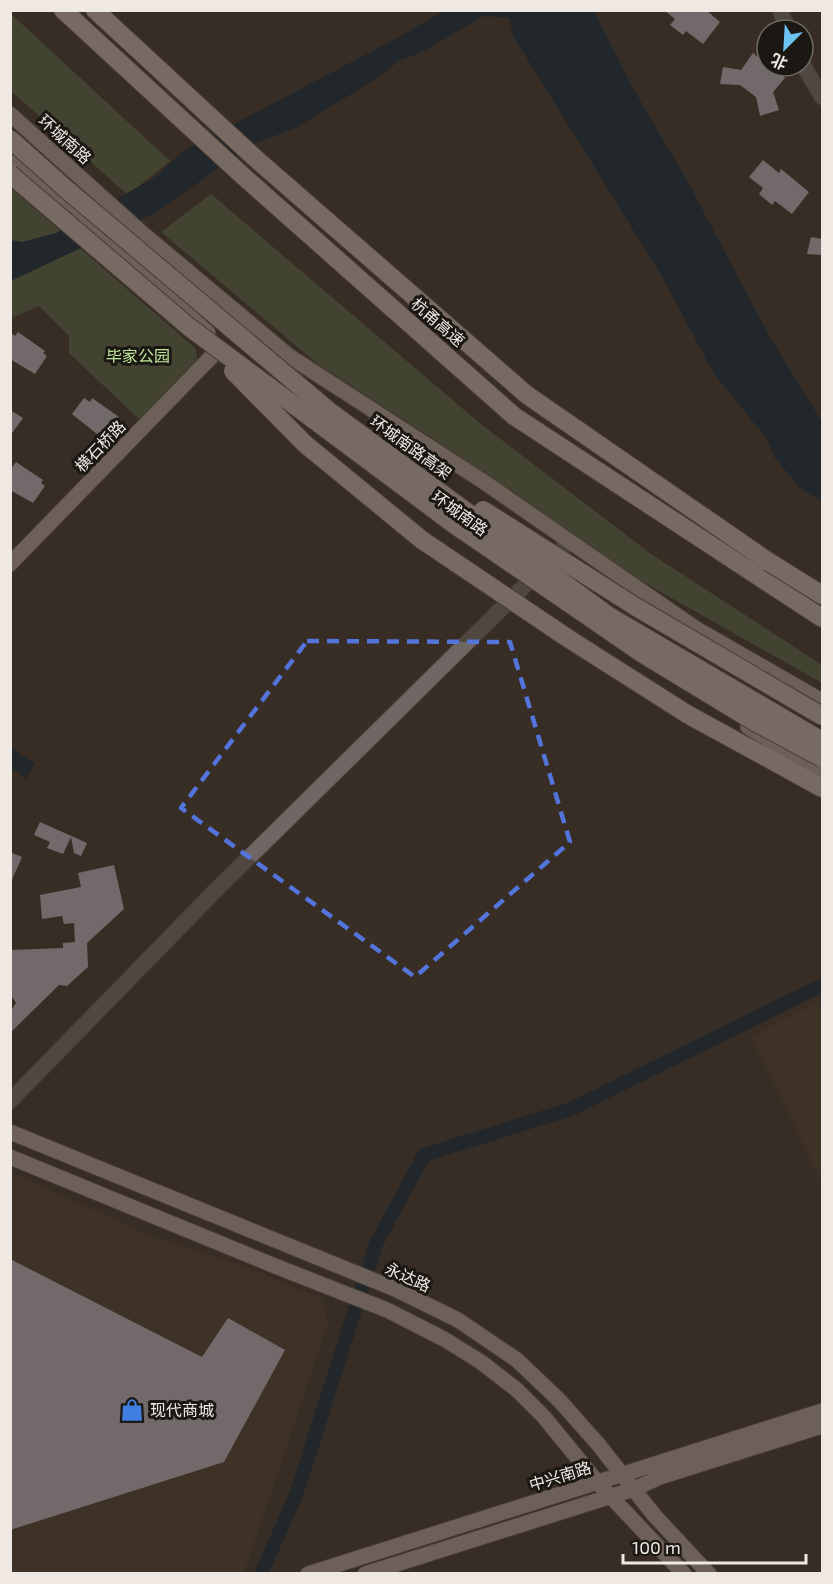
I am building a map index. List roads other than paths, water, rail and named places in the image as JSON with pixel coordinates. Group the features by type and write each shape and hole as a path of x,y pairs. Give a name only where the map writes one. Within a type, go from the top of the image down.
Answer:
{"highway":[{"name":"杭甬高速","path":"63,10 243,176 514,416 822,618"},
{"name":"杭甬高速","path":"95,10 255,158 527,395 769,562 822,595"},
{"name":"环城南路高架","path":"10,139 329,411 609,616 822,741"},
{"path":"10,174 189,327 455,525 643,654 755,722 822,758"},
{"path":"189,327 305,444 422,540 569,639 687,714 822,788"},
{"path":"329,411 406,458 492,516 636,607 822,716"}],"main road":[{"name":"环城南路","path":"10,114 141,232 289,356 484,482 570,541"},
{"name":"环城南路","path":"10,159 109,241 216,339 338,442 436,520 654,667 822,771"},
{"name":"横石桥路","path":"10,564 215,353"},
{"path":"570,541 695,628 822,701"},
{"name":"永达路","path":"10,1132 395,1289 458,1320 517,1360 559,1400 654,1515 709,1574"},
{"path":"10,1157 387,1310 444,1339 481,1362 517,1390 544,1417 598,1483 684,1574"},
{"name":"中兴南路","path":"308,1574 822,1411"},
{"name":"中兴南路","path":"365,1574 634,1489 660,1477 822,1426"}],"street":[{"path":"811,78 822,97"},
{"path":"10,1101 214,892 570,541"}],"water":[{"path":"443,11 594,11 633,88 688,182 770,337 822,422 822,501 801,489 774,457 767,439 714,374 661,275 513,36 509,18 484,16 424,51 399,61 376,79 294,129 254,143 157,212 11,281 11,240 22,242 56,233 154,178 183,151 399,37"},
{"path":"11,747 35,764 26,779 11,768"}],"waterway":[{"path":"261,1574 296,1495 376,1244 424,1155 571,1109 822,985"}],"place":[{"name":"现代商城","path":"132,1410"}],"park label":[{"name":"毕家公园","path":"138,356"}]}
